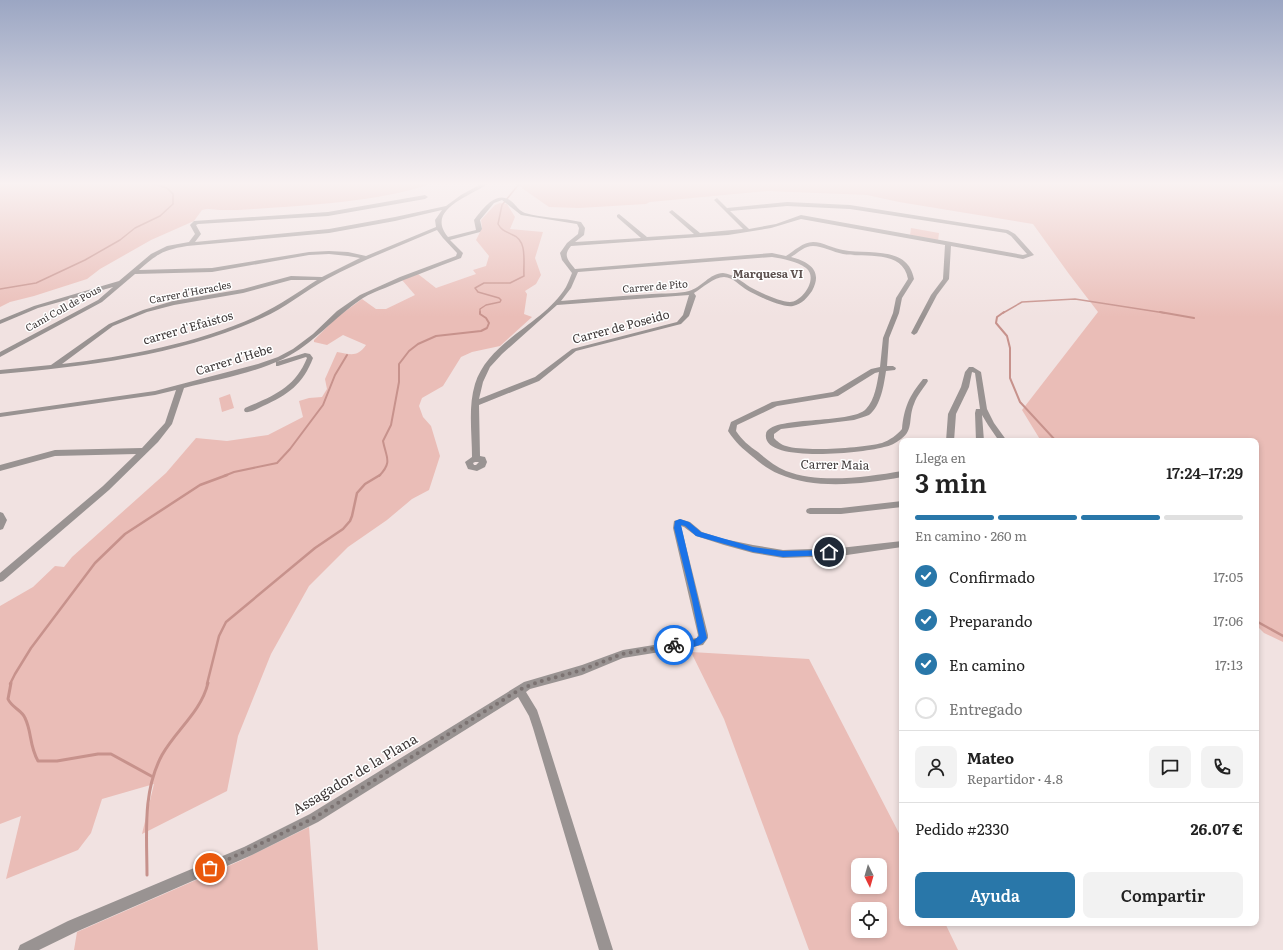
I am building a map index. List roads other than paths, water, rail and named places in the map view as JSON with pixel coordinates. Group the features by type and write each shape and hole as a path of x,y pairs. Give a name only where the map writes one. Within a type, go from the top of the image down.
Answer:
{"street":[{"path":"191,244 198,234 195,228"},
{"name":"Camí Coll de Pous","path":"0,355 100,301 145,260 160,251 173,246 347,228"},
{"path":"132,272 210,270 321,252 349,252 366,258 438,228"},
{"name":"Carrer d'Hebe","path":"0,414 140,396 260,366 280,358 295,350 315,335 339,312 362,296 406,276 458,258 460,253 439,228"},
{"path":"447,239 478,231 479,228"},
{"path":"574,272 565,262 563,256 564,249 582,233 582,228"},
{"path":"633,228 646,239"},
{"path":"690,228 698,235"},
{"path":"569,244 698,235 757,228"},
{"path":"861,228 1023,257 1031,255 1013,235 1008,232 986,228"},
{"path":"574,272 767,256 787,258 802,247 813,244 843,252 892,256 902,261 910,273 911,279 899,298 896,313 886,338 883,369 872,408 866,414 855,417 805,422 776,428 770,433 770,436 772,440 784,448 800,450 865,448 890,442 904,434 906,430 906,419 911,402 916,392 925,381"},
{"path":"914,332 934,296 946,279 948,244"},
{"name":"carrer d'Efaistos","path":"0,372 51,368 149,351 197,339 243,324 267,314 323,279 366,258"},
{"name":"Carrer de Pito","path":"555,303 691,293 714,278 726,275 734,278 749,289 779,302 788,304 799,301 804,297 814,280 810,268 805,264 787,258"},
{"path":"476,458 476,394 479,382 492,361 511,341 555,303 571,282 574,272"},
{"name":"Carrer d'Heracles","path":"51,368 111,325 145,311 173,303 243,291 291,278 323,279"},
{"path":"0,322 36,307 121,283"},
{"name":"Carrer de Poseido","path":"476,403 537,379 567,354 577,348 624,338 679,323 686,316 693,296 691,293"},
{"path":"248,410 289,390 303,373 310,358 308,355 305,355 282,363 260,366"},
{"path":"883,369 893,368"},
{"name":"Carrer Maia","path":"883,369 873,372 835,394 770,406 734,424 732,431 756,456 779,471 791,475 807,478 836,479 869,478 899,474"},
{"path":"950,438 952,414 965,387 968,372 971,369 978,372 980,399 984,411 990,423 1001,438"},
{"path":"0,578 106,488 160,435 168,424 180,387"},
{"path":"980,438 978,413 979,411 984,411"},
{"path":"0,468 41,456 59,453 144,451"},
{"path":"810,511 841,511 899,504"},
{"path":"0,515 3,520 0,527"},
{"name":"Assagador de la Plana","path":"25,950 73,926 242,854 314,818 519,690 538,682 582,670 622,654 696,643 702,640 703,635 696,600 677,523 680,522 687,524 699,534 718,541 753,550 783,554 820,553 879,548 899,545"},
{"path":"519,690 533,714 538,728 606,950"}],"waterway":[{"path":"0,289 36,283 85,260 120,240 135,228"},
{"path":"380,475 386,467 387,463 387,455 383,441 391,425 399,382 399,364 409,351 418,344 436,336 481,331 487,328 489,323 486,318 480,314 480,309 486,305 500,302 501,300 499,298 478,292 475,288 484,283 510,283 524,276 524,253 521,242 518,238 501,228"},
{"path":"1003,313 1022,302 1075,299 1165,313"},
{"path":"1004,312 997,317 996,323 1007,336 1010,348 1010,378 1020,402 1053,438"},
{"path":"1160,312 1194,318"},
{"path":"224,476 234,472 277,463 290,449 323,405 335,375 347,355"},
{"path":"10,684 31,648 95,563 125,534 200,485 227,475"},
{"path":"207,684 219,636 226,622 315,548 343,529 350,521 352,516 357,493 365,484 380,475"},
{"path":"1259,623 1283,636"},
{"path":"11,683 8,699 12,705 24,715 29,728 33,750 38,761 57,761 98,754 111,754 153,777"},
{"path":"147,875 146,829 148,799 151,784 162,755 200,703 208,683"}],"district":[{"name":"Marquesa VI","path":"768,274"}]}
